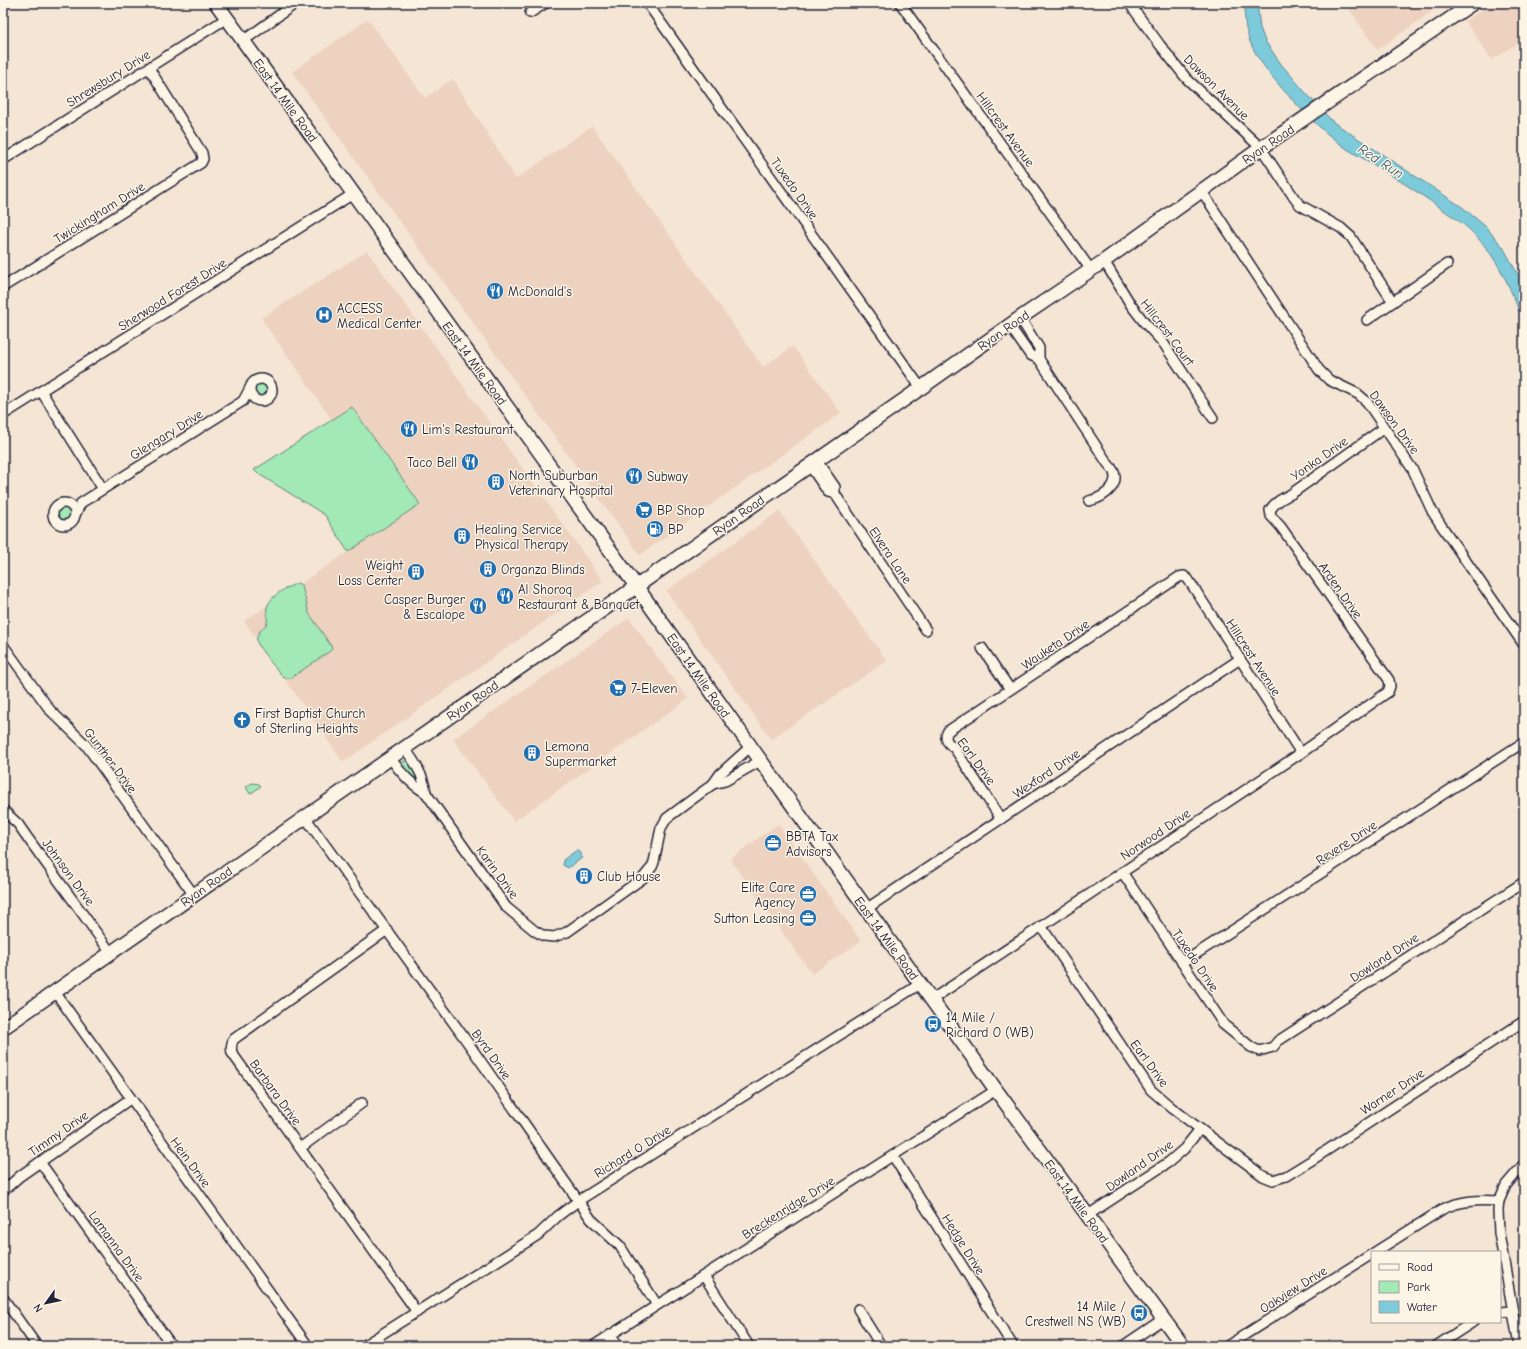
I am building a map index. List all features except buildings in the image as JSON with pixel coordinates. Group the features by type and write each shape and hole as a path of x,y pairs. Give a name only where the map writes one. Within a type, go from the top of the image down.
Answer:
{"main road":[{"name":"East 14 Mile Road","path":"216,3 636,586 931,1000 1183,1346"},
{"name":"Ryan Road","path":"3,1028 921,388 1014,321 1104,261 1261,148 1473,3"}],"street":[{"path":"243,41 296,3"},
{"path":"530,13 546,3"},
{"name":"Tuxedo Drive","path":"647,3 921,388"},
{"name":"Hillcrest Avenue","path":"900,3 1091,270"},
{"name":"Dawson Avenue","path":"1129,3 1160,46 1186,78 1261,148 1300,205 1341,228 1351,237 1393,302"},
{"name":"Shrewsbury Drive","path":"3,160 227,18"},
{"name":"Twickingham Drive","path":"3,288 198,164 203,159 203,155 148,68"},
{"name":"Dawson Drive","path":"1201,190 1319,370 1329,380 1363,398 1413,470 1440,525 1524,645"},
{"name":"Sherwood Forest Drive","path":"3,414 354,194"},
{"name":"Hillcrest Court","path":"1104,261 1132,305 1144,322 1164,344 1213,418"},
{"path":"1367,320 1447,264"},
{"path":"1014,321 1039,348 1039,359 1108,464 1113,468 1115,476 1114,484 1109,492 1098,499 1089,501"},
{"path":"260,379 267,380 271,385 272,392 268,398 261,401 258,400 252,396 250,388 253,382 260,379"},
{"name":"Glengary Drive","path":"243,401 250,388"},
{"path":"41,391 103,489"},
{"name":"Glengary Drive","path":"81,503 243,401 258,400"},
{"name":"Yonka Drive","path":"1270,510 1278,502 1384,428"},
{"name":"Elvera Lane","path":"813,463 835,487 835,494 926,630"},
{"path":"61,503 81,503 72,521 66,524 59,523 54,518 53,511 55,507 61,503"},
{"path":"68,503 73,508 75,515"},
{"name":"Arden Drive","path":"1270,510 1275,521 1281,527 1383,671 1389,680 1390,686"},
{"name":"Hillcrest Avenue","path":"1184,576 1188,579 1301,753"},
{"name":"Wauketa Drive","path":"945,738 948,731 1173,580 1184,576"},
{"name":"Gunther Drive","path":"3,645 50,710 86,745 194,894"},
{"path":"982,648 1010,689"},
{"name":"Wexford Drive","path":"866,909 1240,659"},
{"name":"Norwood Drive","path":"931,1000 1301,753 1386,694 1390,686"},
{"name":"Earl Drive","path":"945,738 955,749 1001,819"},
{"name":"Revere Drive","path":"1182,963 1524,742"},
{"name":"Karin Drive","path":"390,757 412,784 426,793 506,907 535,931 549,938 559,936 567,932 643,878 654,862 661,828 666,818 713,784 720,774 750,747"},
{"name":"Karin Drive","path":"404,748 425,785 426,793"},
{"name":"Karin Drive","path":"713,784 726,781 760,761"},
{"name":"Johnson Drive","path":"3,810 22,830 111,953"},
{"name":"Byrd Drive","path":"305,817 468,1043 591,1219 620,1246 657,1305"},
{"name":"Tuxedo Drive","path":"1122,872 1224,1025 1251,1048 1259,1051"},
{"name":"Dowland Drive","path":"1259,1051 1273,1047 1278,1041 1524,882"},
{"name":"Earl Drive","path":"1041,926 1151,1090 1200,1130 1263,1176 1273,1180"},
{"name":"Barbara Drive","path":"387,930 232,1042 232,1053 417,1312"},
{"name":"Richard O Drive","path":"363,1346 538,1234 578,1201 920,984"},
{"name":"Hein Drive","path":"55,992 308,1346"},
{"name":"Warner Drive","path":"1273,1180 1286,1176 1312,1160 1524,1021"},
{"name":"Breckenridge Drive","path":"593,1346 996,1090"},
{"name":"Timmy Drive","path":"3,1191 40,1162 130,1099"},
{"path":"300,1148 362,1103"},
{"name":"Dowland Drive","path":"1088,1215 1169,1162 1184,1149 1200,1130"},
{"name":"Hedge Drive","path":"893,1156 1013,1346"},
{"name":"Lamanna Drive","path":"40,1162 172,1346"},
{"path":"1519,1346 1498,1221 1499,1201 1506,1185 1524,1164"},
{"path":"1377,1251 1452,1204 1472,1200 1499,1201"},
{"name":"Oakview Drive","path":"1227,1346 1371,1255"},
{"path":"704,1276 749,1346"},
{"path":"3,1298 37,1346"},
{"path":"858,1309 881,1346"},
{"path":"1501,1312 1513,1311"},
{"path":"1123,1346 1163,1319"},
{"path":"1436,1346 1471,1323"},
{"path":"610,1335 618,1346"}],"shaded area":[{"path":"1345,3 1444,3 1377,50"},
{"path":"1492,3 1524,3 1524,39 1492,60 1465,21"},
{"path":"368,19 425,98 453,79 516,179 592,126 763,367 793,346 841,413 640,555 292,72"},
{"path":"367,251 603,581 343,762 244,621 420,504 353,407 332,420 261,318"},
{"path":"779,511 887,661 771,739 666,591"},
{"path":"629,618 688,699 514,821 453,739"},
{"path":"778,824 861,941 812,974 730,859"}],"green space":[{"path":"261,384 265,386 267,390 265,394 261,396 257,394 255,390 257,386"},
{"path":"352,407 420,504 348,552 325,515 254,470"},
{"path":"64,508 68,510 70,514 68,518 64,520 60,518 58,514 60,510"},
{"path":"298,583 302,586 309,613 332,649 291,678 284,678 261,650 257,642 257,637 267,624 267,607 272,599 284,589"},
{"path":"404,761 409,762 420,780 418,784 404,768 402,764"},
{"path":"252,783 259,784 261,786 250,794 246,787"}],"water":[{"name":"Red Run","path":"1246,3 1260,3 1258,11 1260,28 1265,41 1281,64 1333,122 1462,207 1485,226 1503,247 1524,286 1524,325 1510,289 1498,266 1484,244 1464,224 1416,191 1347,149 1308,116 1282,89 1261,62 1251,44 1245,24"},
{"path":"577,850 581,853 582,858 568,868 563,865 563,860"}],"place":[{"name":"McDonald's","path":"495,291"},
{"name":"ACCESS Medical Center","path":"324,315"},
{"name":"Lim's Restaurant","path":"409,429"},
{"name":"Taco Bell","path":"470,462"},
{"name":"Subway","path":"634,476"},
{"name":"North Suburban Veterinary Hospital","path":"496,482"},
{"name":"BP Shop","path":"644,510"},
{"name":"BP","path":"655,529"},
{"name":"Healing Service Physical Therapy","path":"462,536"},
{"name":"Organza Blinds","path":"488,569"},
{"name":"Weight Loss Center","path":"416,572"},
{"name":"Al Shoroq Restaurant & Banquet","path":"505,596"},
{"name":"Casper Burger & Escalope","path":"478,606"},
{"name":"7-Eleven","path":"618,688"},
{"name":"First Baptist Church of Sterling Heights","path":"242,720"},
{"name":"Lemona Supermarket","path":"532,753"},
{"name":"BBTA Tax Advisors","path":"773,843"},
{"name":"Club House","path":"584,876"},
{"name":"Elite Care Agency","path":"808,894"},
{"name":"Sutton Leasing","path":"808,918"},
{"name":"14 Mile / Richard O (WB)","path":"933,1024"},
{"name":"14 Mile / Crestwell NS (WB)","path":"1139,1313"}]}
